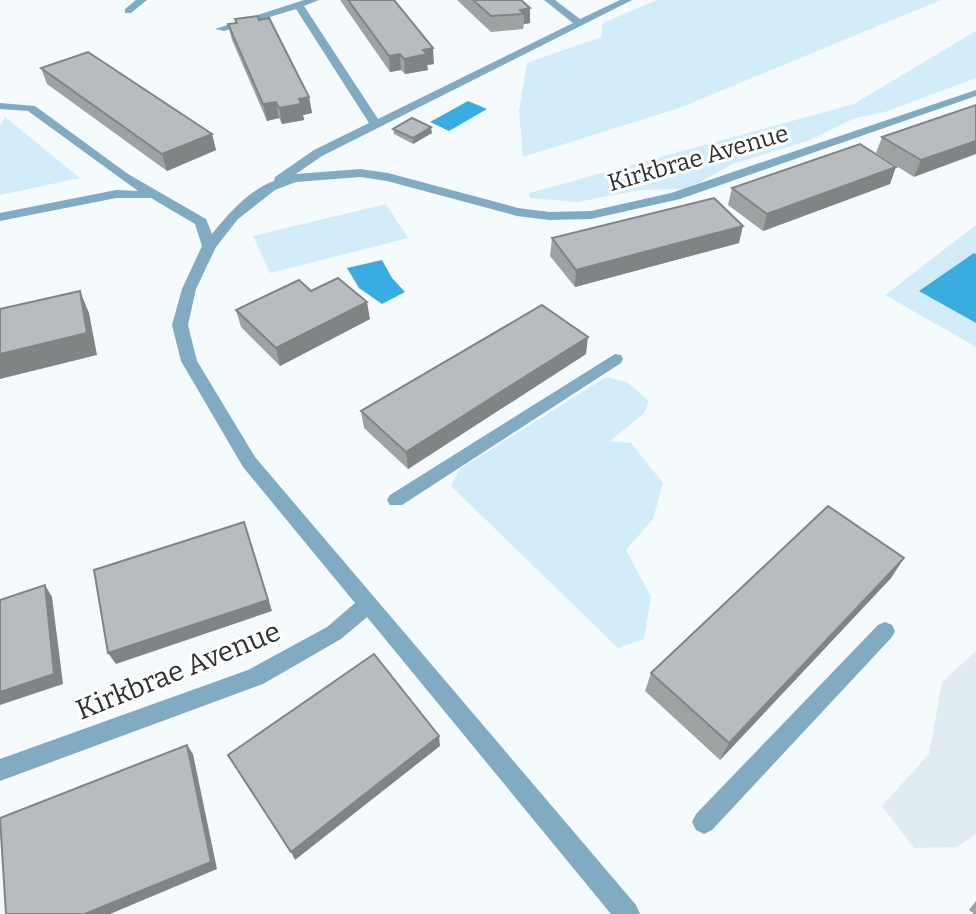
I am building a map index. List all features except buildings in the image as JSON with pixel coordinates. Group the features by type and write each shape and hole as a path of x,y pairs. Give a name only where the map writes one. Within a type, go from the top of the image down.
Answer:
{"street":[{"path":"128,11 142,0"},
{"path":"220,29 314,0"},
{"path":"549,0 579,23"},
{"path":"270,187 318,153 627,0"},
{"path":"298,5 375,124"},
{"name":"Kirkbrae Avenue","path":"627,914 249,462 189,361 180,325 189,289 209,246 233,216 270,187 294,178 360,173 388,177 517,212 549,216 591,215 675,196 789,160 975,93"},
{"path":"0,106 31,108 124,177 201,222 209,246"},
{"path":"0,217 116,194 156,197"},
{"path":"396,500 615,359"},
{"name":"Kirkbrae Avenue","path":"0,770 255,677 334,633 367,605"},
{"path":"704,822 885,631"}],"shaded area":[{"path":"657,0 941,0 679,108 523,157 519,111 527,63 601,37 603,23"},
{"path":"976,31 976,78 885,112 855,118 810,140 733,164 688,189 640,190 578,202 530,198 529,193 854,104"},
{"path":"5,117 80,178 0,195 0,126"},
{"path":"386,204 408,238 270,273 253,236"},
{"path":"976,225 976,347 885,295"},
{"path":"606,377 627,382 649,401 644,413 610,441 631,443 663,483 653,519 626,550 651,597 644,639 618,648 451,486 460,469"},
{"path":"976,651 976,834 957,847 914,848 882,806 929,754 942,682"}],"water":[{"path":"468,101 487,109 449,131 430,122"},
{"path":"976,254 976,323 919,291"},
{"path":"382,260 392,278 405,292 382,304 359,288 347,268"}]}
